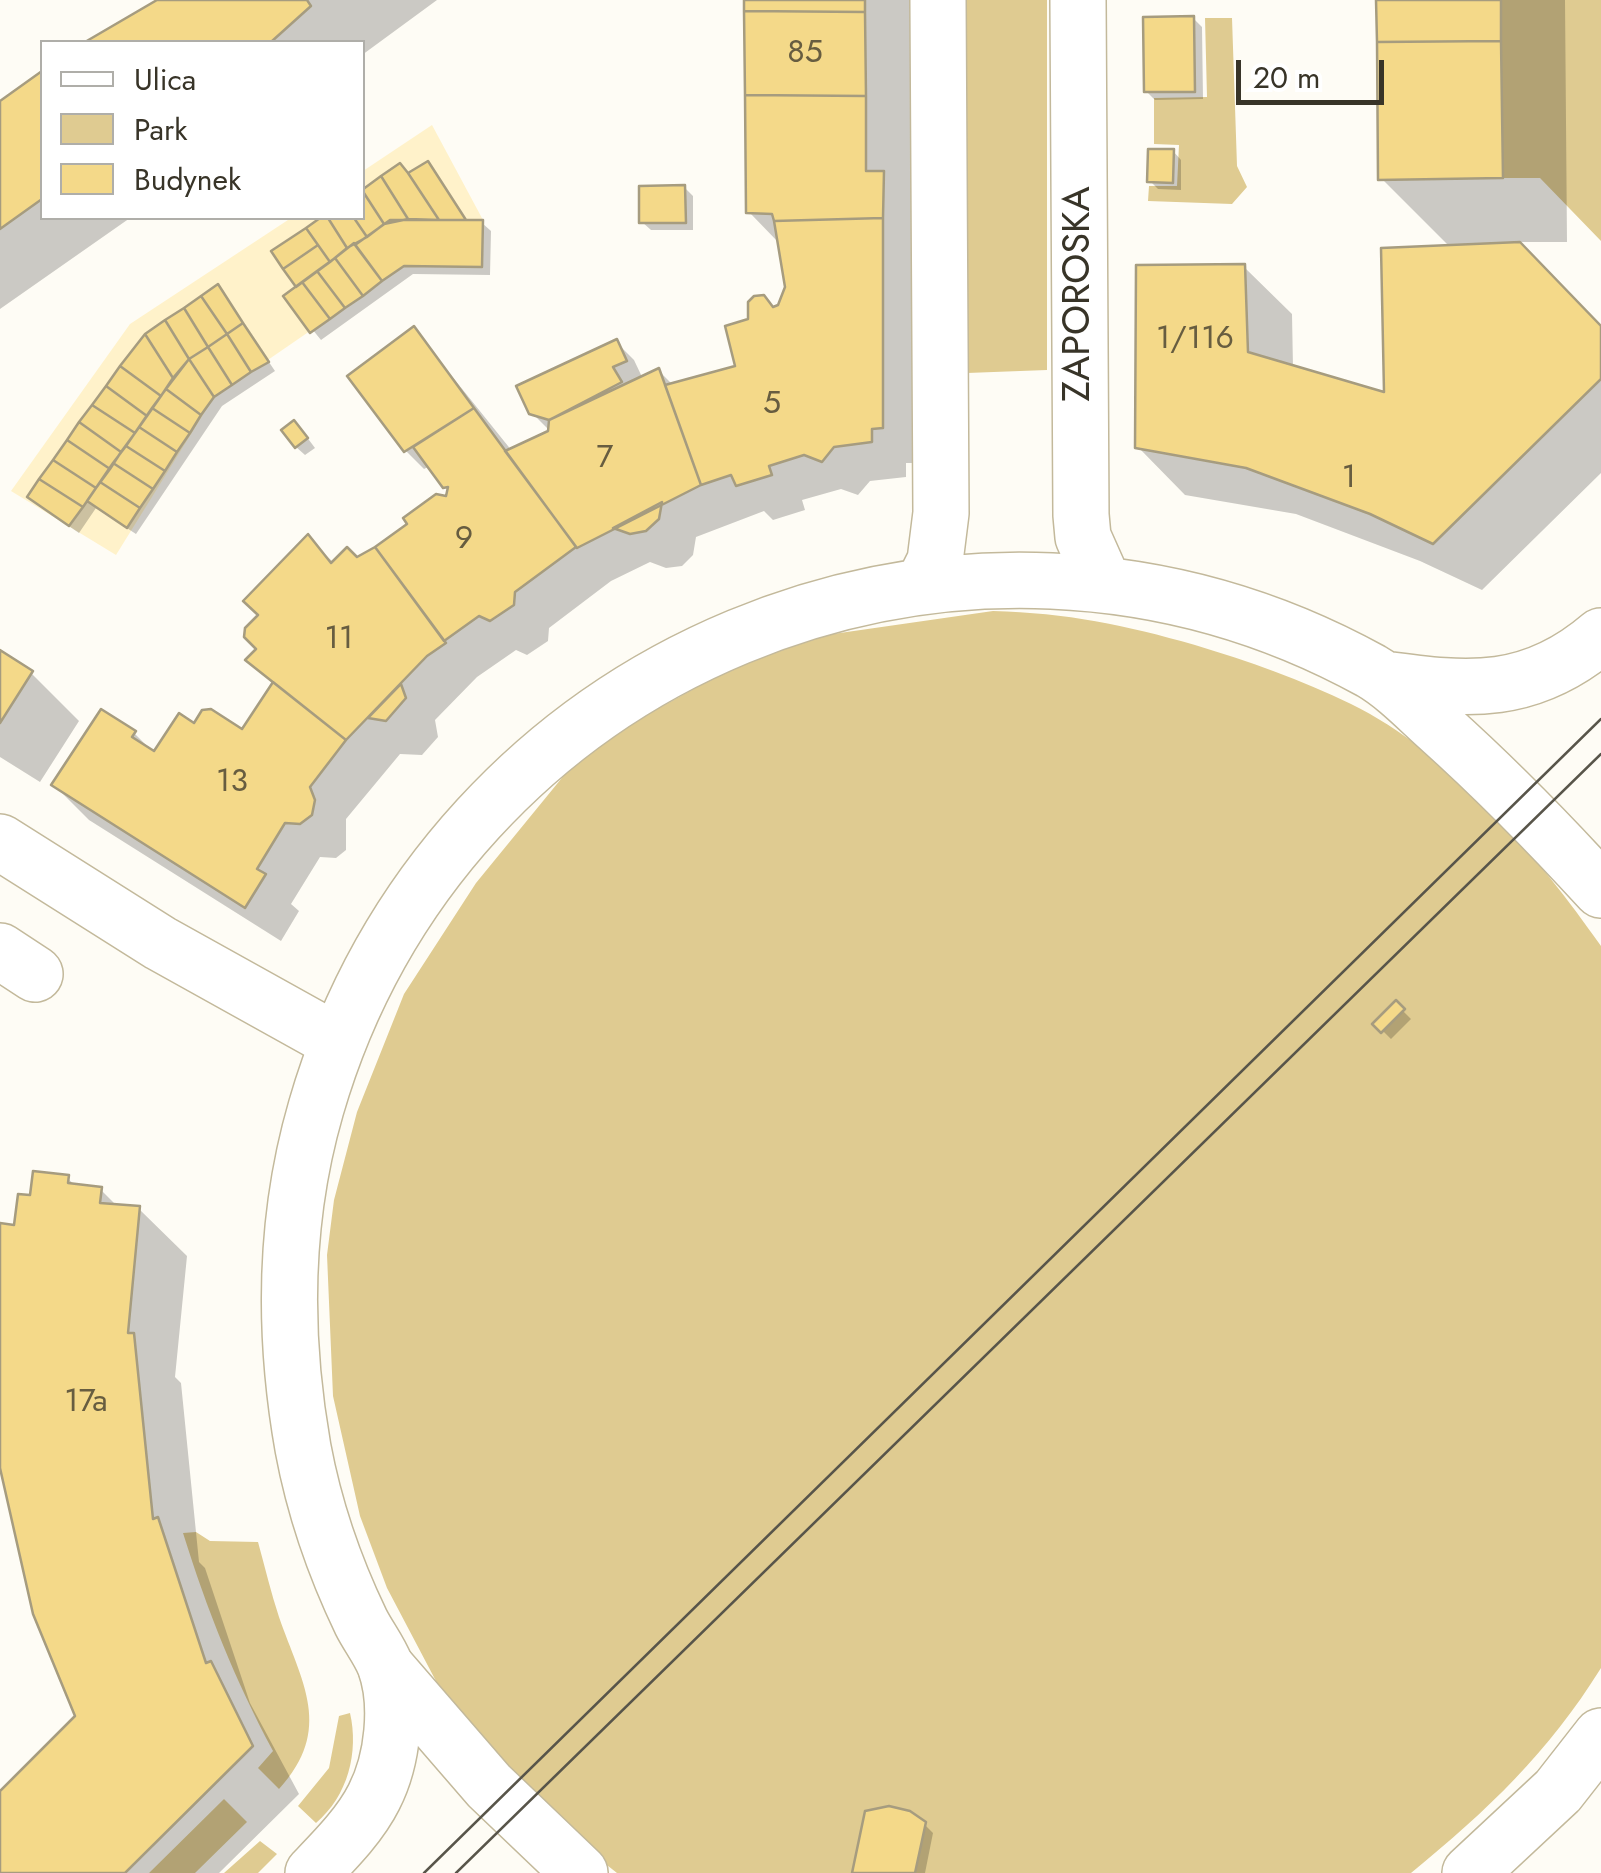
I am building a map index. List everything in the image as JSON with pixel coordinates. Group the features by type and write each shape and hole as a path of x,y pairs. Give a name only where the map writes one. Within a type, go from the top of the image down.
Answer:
{"main road":[{"path":"924,585 940,539 942,494 938,0"},
{"name":"ZAPOROSKA","path":"1078,0 1081,515 1083,537 1104,584"},
{"path":"580,1873 488,1786 386,1667 362,1622 323,1526 304,1450 289,1339 299,1185 316,1107 338,1042 392,932 424,884 494,800 588,718 700,650 818,606 924,585 1026,579 1104,584 1228,610 1309,640 1384,679 1511,790 1601,890"},
{"path":"1384,679 1439,687 1498,687 1568,662 1601,636"},
{"path":"0,842 160,943 338,1042"},
{"path":"313,1873 360,1820 387,1762 392,1730 386,1667"},
{"path":"1470,1873 1558,1790 1601,1736"}],"shaded area":[{"path":"432,125 483,220 482,267 403,267 214,397 116,555 11,491 130,324 288,220 365,220 365,170"}],"green space":[{"path":"965,0 1047,0 1047,370 967,373"},
{"path":"1501,0 1601,0 1601,241 1540,178 1503,178"},
{"path":"1205,18 1232,18 1237,166 1247,187 1232,204 1148,201 1149,186 1177,186 1179,145 1154,144 1154,98 1207,97"},
{"path":"993,611 1071,617 1169,638 1274,671 1351,704 1424,750 1458,779 1521,843 1601,946 1601,1668 1560,1727 1515,1779 1411,1873 617,1873 569,1835 447,1702 387,1588 360,1516 333,1396 327,1255 334,1200 357,1112 404,994 476,883 570,768 623,728 737,665 819,636"},
{"path":"196,1532 210,1541 258,1542 308,1705 305,1746 296,1767 279,1789 258,1768 273,1751 234,1671 202,1590 183,1533"},
{"path":"350,1713 353,1743 348,1772 336,1800 316,1823 298,1806 329,1768 339,1716"},
{"path":"224,1799 247,1822 195,1873 149,1873"},
{"path":"260,1841 277,1854 258,1873 224,1873"}],"building":[{"path":"157,0 307,0 311,6 273,40 88,40"},
{"path":"744,0 865,0 865,12 744,11"},
{"path":"1376,0 1501,0 1501,41 1377,42"},
{"path":"744,11 865,12 866,96 745,95"},
{"path":"1194,16 1195,92 1144,92 1143,17"},
{"path":"1501,41 1503,178 1378,180 1377,42"},
{"path":"40,72 40,200 0,229 0,101"},
{"path":"745,95 866,96 866,171 884,171 883,218 774,221 772,214 746,213"},
{"path":"1148,149 1174,149 1173,183 1147,182"},
{"path":"428,161 466,220 439,220 408,173"},
{"path":"400,163 439,220 408,219 381,176"},
{"path":"381,176 408,219 384,224 365,195 365,188"},
{"path":"685,185 686,223 639,223 639,186"},
{"path":"365,195 384,224 367,237 355,220 365,220"},
{"path":"883,218 883,428 872,429 872,442 834,447 822,462 804,455 769,466 772,475 736,486 731,475 701,485 665,385 735,366 725,326 748,319 748,302 754,296 764,295 773,307 778,305 785,287 774,221"},
{"path":"317,220 329,220 347,248 330,262 306,228"},
{"path":"329,220 355,220 367,237 347,248"},
{"path":"390,220 483,220 482,267 404,266 382,281 355,245"},
{"path":"306,228 318,245 283,269 271,251"},
{"path":"1520,242 1601,326 1601,379 1433,544 1370,514 1246,468 1135,448 1136,265 1245,264 1248,352 1384,392 1381,248"},
{"path":"354,243 382,281 363,296 335,258"},
{"path":"318,245 330,262 296,287 283,269"},
{"path":"335,258 363,296 345,308 317,271"},
{"path":"317,271 345,308 330,319 302,282"},
{"path":"302,282 330,319 310,333 283,296"},
{"path":"218,284 243,323 227,334 201,296"},
{"path":"201,296 227,334 208,347 184,308"},
{"path":"184,308 208,347 189,359 165,320"},
{"path":"165,320 189,359 173,378 145,334"},
{"path":"243,323 269,362 251,372 227,334"},
{"path":"414,326 474,408 404,452 347,376"},
{"path":"145,334 173,378 161,396 120,366"},
{"path":"227,334 251,372 232,385 208,347"},
{"path":"617,339 627,361 613,367 622,382 549,420 529,414 516,386"},
{"path":"208,347 232,385 214,397 189,359"},
{"path":"189,359 214,397 201,415 166,389"},
{"path":"120,366 161,396 147,416 106,386"},
{"path":"659,368 701,485 577,548 505,451 548,431 549,420"},
{"path":"106,386 147,416 135,433 92,405"},
{"path":"166,389 201,415 190,433 152,408"},
{"path":"92,405 135,433 121,452 79,422"},
{"path":"152,408 190,433 177,452 139,427"},
{"path":"474,408 576,547 515,592 514,605 490,621 479,616 444,641 375,547 407,524 403,518 436,494 446,496 448,487 443,488 413,447"},
{"path":"294,420 308,438 295,448 281,430"},
{"path":"79,422 121,452 110,469 67,440"},
{"path":"139,427 177,452 165,471 126,446"},
{"path":"67,440 110,469 96,488 53,460"},
{"path":"126,446 165,471 153,489 113,463"},
{"path":"53,460 96,488 83,507 39,479"},
{"path":"113,463 153,489 140,508 100,482"},
{"path":"39,479 83,507 69,526 27,497"},
{"path":"100,482 140,508 127,528 87,501"},
{"path":"662,502 659,519 646,531 630,534 613,528"},
{"path":"308,534 331,563 347,547 357,557 375,547 446,643 427,656 346,740 245,660 256,649 244,637 245,628 258,615 243,601"},
{"path":"0,650 33,671 0,723"},
{"path":"273,682 346,740 310,787 315,800 312,815 300,824 285,823 257,869 266,874 245,908 51,785 101,709 136,731 132,737 154,751 179,713 194,723 202,710 211,709 242,729"},
{"path":"401,684 406,698 386,721 368,718"},
{"path":"1396,1000 1405,1009 1381,1033 1372,1024"},
{"path":"33,1171 69,1175 68,1183 102,1187 100,1203 140,1206 128,1333 134,1333 153,1519 158,1517 206,1663 211,1661 253,1746 125,1873 0,1873 0,1791 75,1716 33,1614 0,1468 0,1223 14,1225 18,1194 30,1195"},
{"path":"889,1806 910,1811 926,1822 915,1873 852,1873 865,1811"}],"tram line":[{"path":"424,1873 1601,719"},
{"path":"456,1873 1601,754"}]}
